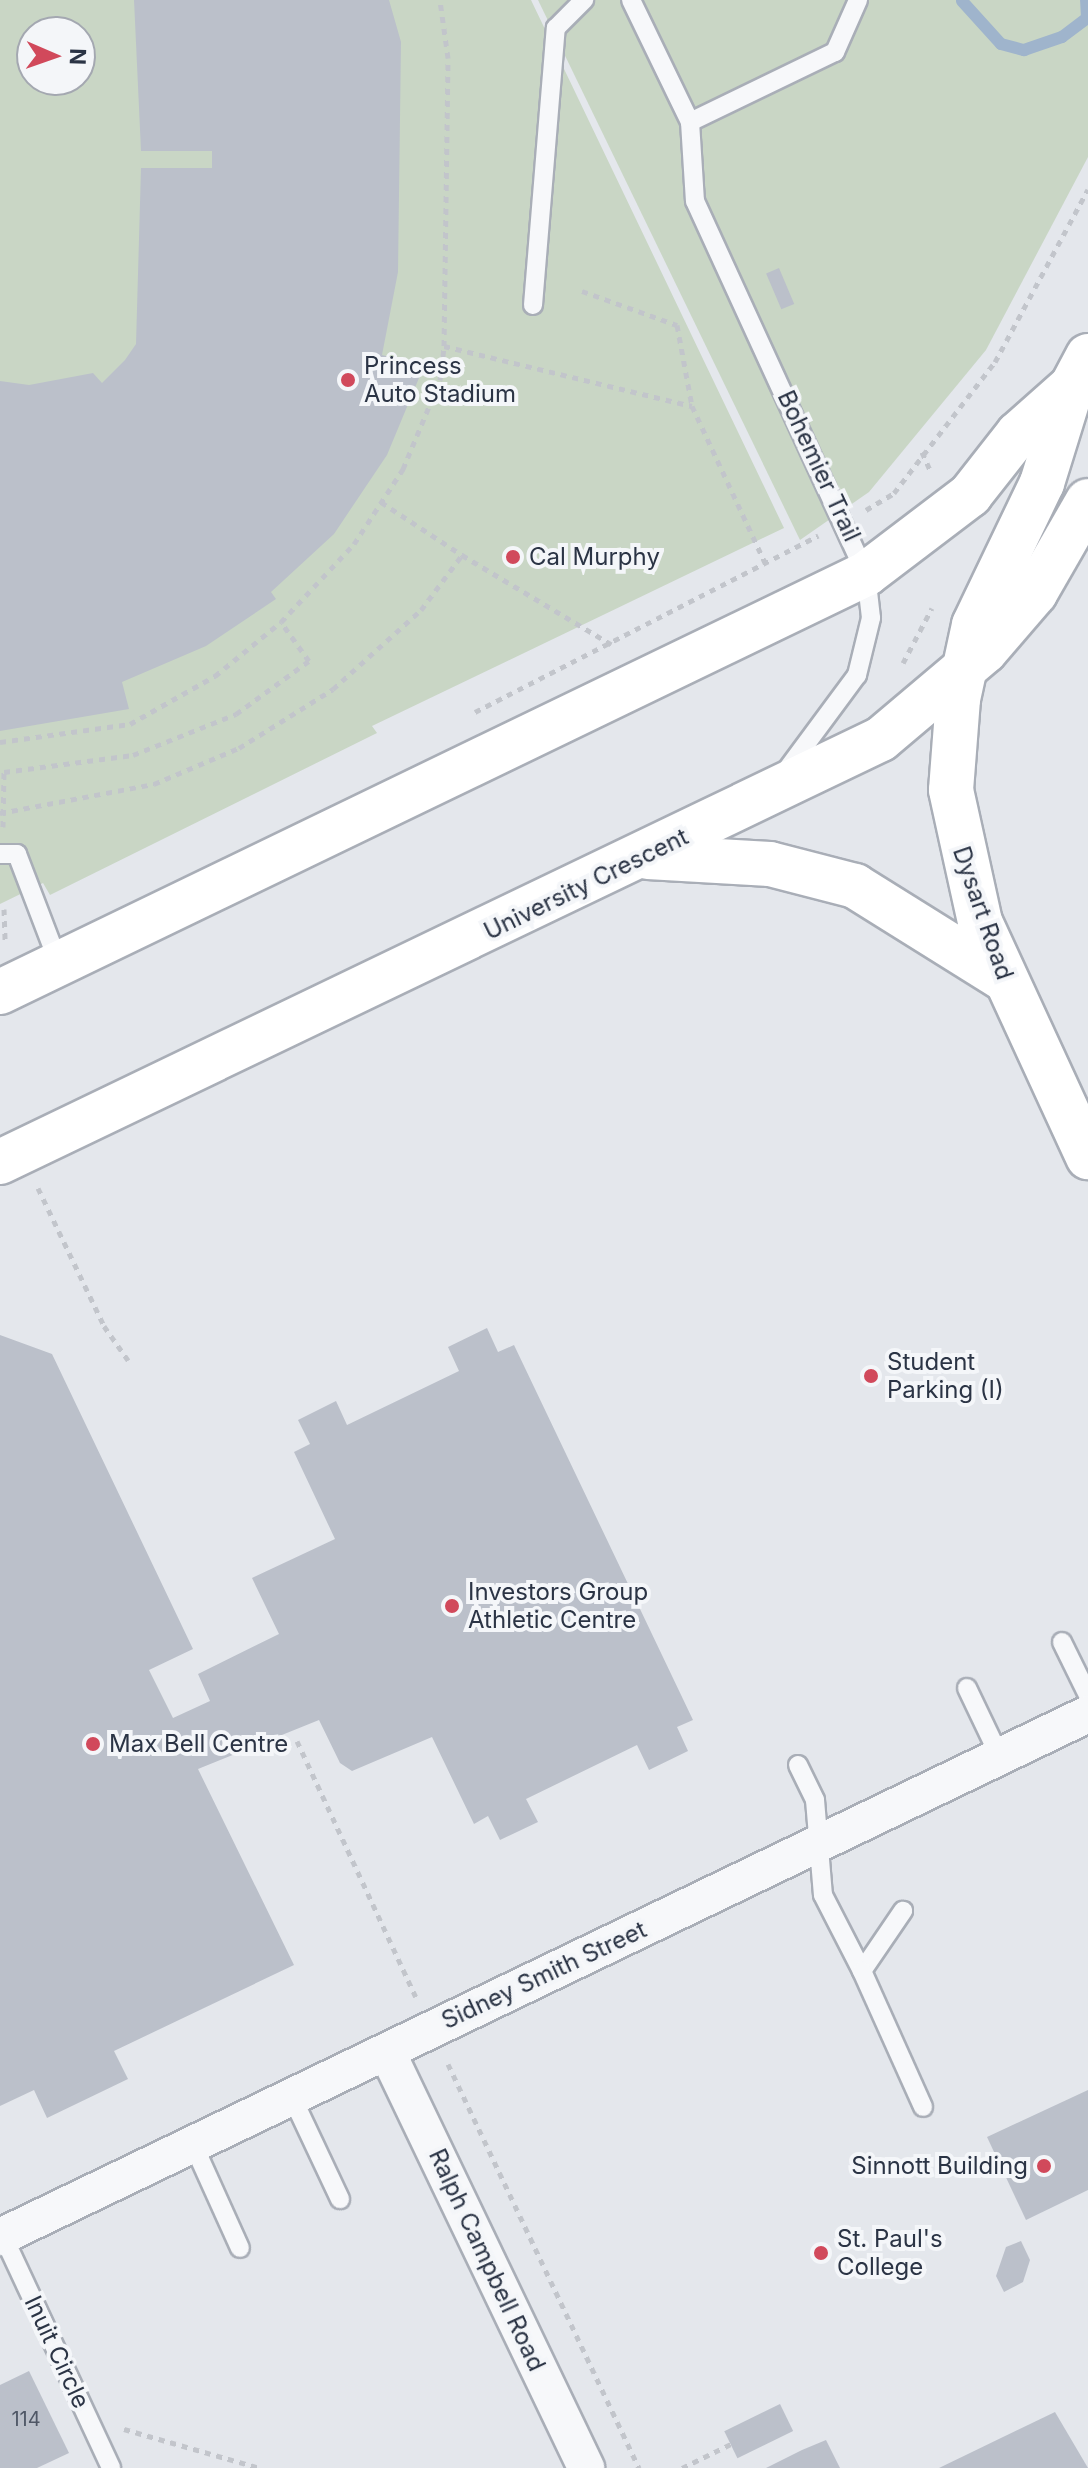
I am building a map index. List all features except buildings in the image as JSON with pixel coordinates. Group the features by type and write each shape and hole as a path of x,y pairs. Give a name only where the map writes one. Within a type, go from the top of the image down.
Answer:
{"main road":[{"path":"0,992 866,574 949,512 1018,434 1080,371"},
{"name":"Dysart Road","path":"1080,371 1042,483 974,625 951,754 953,815 964,875 1004,979 1088,1157"},
{"name":"University Crescent","path":"0,1162 641,856 891,732 964,673 1035,593 1088,501"},
{"path":"641,856 770,864 855,886 1004,979"}],"street":[{"name":"Sidney Smith Street","path":"2,2237 1088,1714"},
{"name":"Ralph Campbell Road","path":"387,2052 586,2468"}],"lane":[{"path":"533,305 556,28 584,0"},
{"name":"Bohemier Trail","path":"631,0 690,122 695,201 847,522 866,574 871,618 857,675 766,795"},
{"path":"690,122 835,52 858,0"},
{"path":"0,854 17,854 59,964"},
{"path":"1062,1642 1088,1695"},
{"path":"967,1688 999,1755"},
{"path":"798,1765 815,1800 814,1847 823,1895 862,1971 923,2107"},
{"path":"862,1971 903,1911"},
{"path":"292,2097 340,2199"},
{"path":"193,2144 240,2248"},
{"name":"Inuit Circle","path":"2,2237 111,2468"}],"path":[{"path":"0,742 130,724 215,676 281,622 354,544 381,502 440,380 444,346 448,58 440,0"},
{"path":"799,546 847,522 894,493 922,451 995,362 1088,189"},
{"path":"582,291 677,325 692,406 766,565"},
{"path":"444,346 692,406"},
{"path":"922,451 949,512"},
{"path":"381,502 462,555 612,645"},
{"path":"0,813 154,784 239,748 333,689 421,610 462,555"},
{"path":"891,732 882,703 941,591"},
{"path":"4,772 133,755 236,714 309,661 281,622"},
{"path":"43,1197 104,1326 128,1360"},
{"path":"297,1741 407,1976"},
{"path":"449,2067 639,2468"},
{"path":"88,2419 260,2468"},
{"path":"682,2468 731,2444"}],"green space":[{"name":"Princess Auto Stadium","path":"0,0 531,0 784,528 372,726 377,733 50,895 43,883 0,904"},
{"path":"538,0 1088,0 1088,157 986,350 869,492 800,540"}],"waterway":[{"path":"962,1 1001,44 1024,50 1062,37 1087,18 1086,0"}],"place":[{"name":"Princess Auto Stadium","path":"348,380"},
{"name":"Cal Murphy","path":"513,557"},
{"name":"Student Parking (I)","path":"871,1376"},
{"name":"Investors Group Athletic Centre","path":"452,1606"},
{"name":"Max Bell Centre","path":"93,1744"},
{"name":"Sinnott Building","path":"1044,2166"},
{"name":"St. Paul's College","path":"821,2253"}]}
